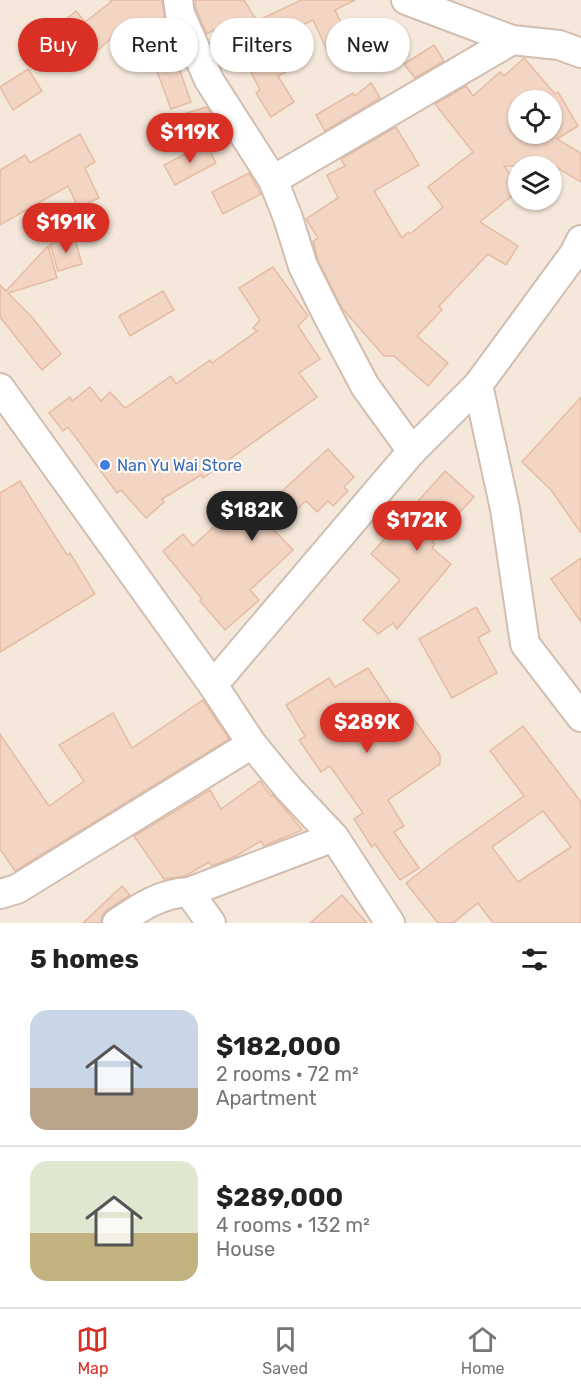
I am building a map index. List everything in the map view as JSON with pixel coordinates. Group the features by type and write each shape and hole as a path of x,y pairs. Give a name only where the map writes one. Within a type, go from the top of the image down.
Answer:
{"street":[{"path":"178,0 180,14 209,80 273,180 303,266 328,316 365,386 412,451"},
{"path":"406,0 512,40 560,45 581,53"},
{"path":"273,180 512,40"},
{"path":"213,685 412,451 478,385 574,254 581,240"},
{"path":"478,385 505,509 525,644 581,717"},
{"path":"0,388 213,685 252,744 289,789 334,837 390,923"},
{"path":"0,894 17,889 252,744"},
{"path":"117,923 144,904 172,892 189,892 334,837"},
{"path":"189,892 211,923"}],"shaded area":[{"path":"0,0 581,0 581,923 0,923"}],"building":[{"path":"110,0 162,0 165,18 110,18 110,39 98,50 98,18 90,18 111,2"},
{"path":"195,0 244,0 255,18 210,18 210,32 207,34 196,9"},
{"path":"301,0 355,0 335,10 339,18 326,18 326,48 314,18 263,18"},
{"path":"76,11 82,18 67,18"},
{"path":"434,45 444,61 415,78 410,72 410,60"},
{"path":"524,58 552,90 508,90 508,144 562,144 562,142 581,153 581,182 562,171 562,156 508,156 508,166 504,166 508,171 508,199 480,222 518,246 506,265 488,254 439,306 442,310 417,336 448,363 428,386 394,356 384,356 342,308 318,260 313,241 318,238 306,219 338,198 327,175 345,166 341,159 396,127 419,165 374,191 402,238 408,232 410,234 443,207 428,187 473,152 435,104 466,86 473,96 500,72 504,76"},
{"path":"23,72 30,72 42,91 13,110 0,87"},
{"path":"157,72 180,72 191,102 171,109"},
{"path":"251,72 286,72 278,76 294,102 271,117 256,93 260,90"},
{"path":"371,83 380,98 325,131 316,115 353,93 355,96"},
{"path":"562,99 578,126 562,136"},
{"path":"207,107 218,132 189,142 180,115"},
{"path":"80,134 95,162 85,168 99,198 78,207 68,186 0,225 0,170 25,155 30,163"},
{"path":"206,143 216,163 175,185 164,165"},
{"path":"249,173 261,194 223,214 212,192"},
{"path":"74,236 82,264 58,271 50,244"},
{"path":"48,246 57,278 8,293 31,316 61,354 42,370 0,317 0,285 6,291"},
{"path":"273,267 308,316 298,326 320,359 299,373 317,397 203,478 201,475 162,499 164,502 146,518 121,490 117,493 68,427 63,431 49,413 70,397 72,401 90,387 101,401 110,392 125,408 171,376 176,384 210,360 212,363 257,331 253,328 260,320 239,288"},
{"path":"163,291 174,310 130,336 119,316"},
{"path":"581,397 581,533 551,490 522,462"},
{"path":"328,449 354,477 344,487 348,491 333,506 328,501 317,512 306,501 274,530 293,550 250,590 259,600 225,630 163,551 183,534 193,546 245,498 258,513"},
{"path":"445,471 474,497 432,542 435,544 432,548 451,564 397,629 393,623 378,634 363,620 400,580 371,554"},
{"path":"20,481 67,555 70,553 95,594 0,652 0,493"},
{"path":"581,558 581,622 551,579"},
{"path":"476,607 490,631 478,638 497,673 452,698 419,639"},
{"path":"368,668 400,717 408,711 440,755 440,764 388,800 404,826 394,832 419,868 400,880 375,844 372,847 354,819 363,813 330,766 321,772 299,740 305,736 286,705 329,678 335,687"},
{"path":"203,700 229,739 15,871 0,849 0,734 49,806 84,781 59,745 113,713 132,748"},
{"path":"523,726 581,802 581,923 493,923 478,903 453,923 438,923 406,883 524,796 490,751","holes":["543,811 571,847 518,882 492,847"]},
{"path":"260,781 302,830 264,846 261,841 236,856 212,866 209,862 185,876 164,879 134,836 210,790 221,809"},
{"path":"122,886 130,895 107,910 102,915 101,923 83,923"},
{"path":"342,895 367,923 310,923"}],"place":[{"name":"Nan Yu Wai Store","path":"105,465"}]}
